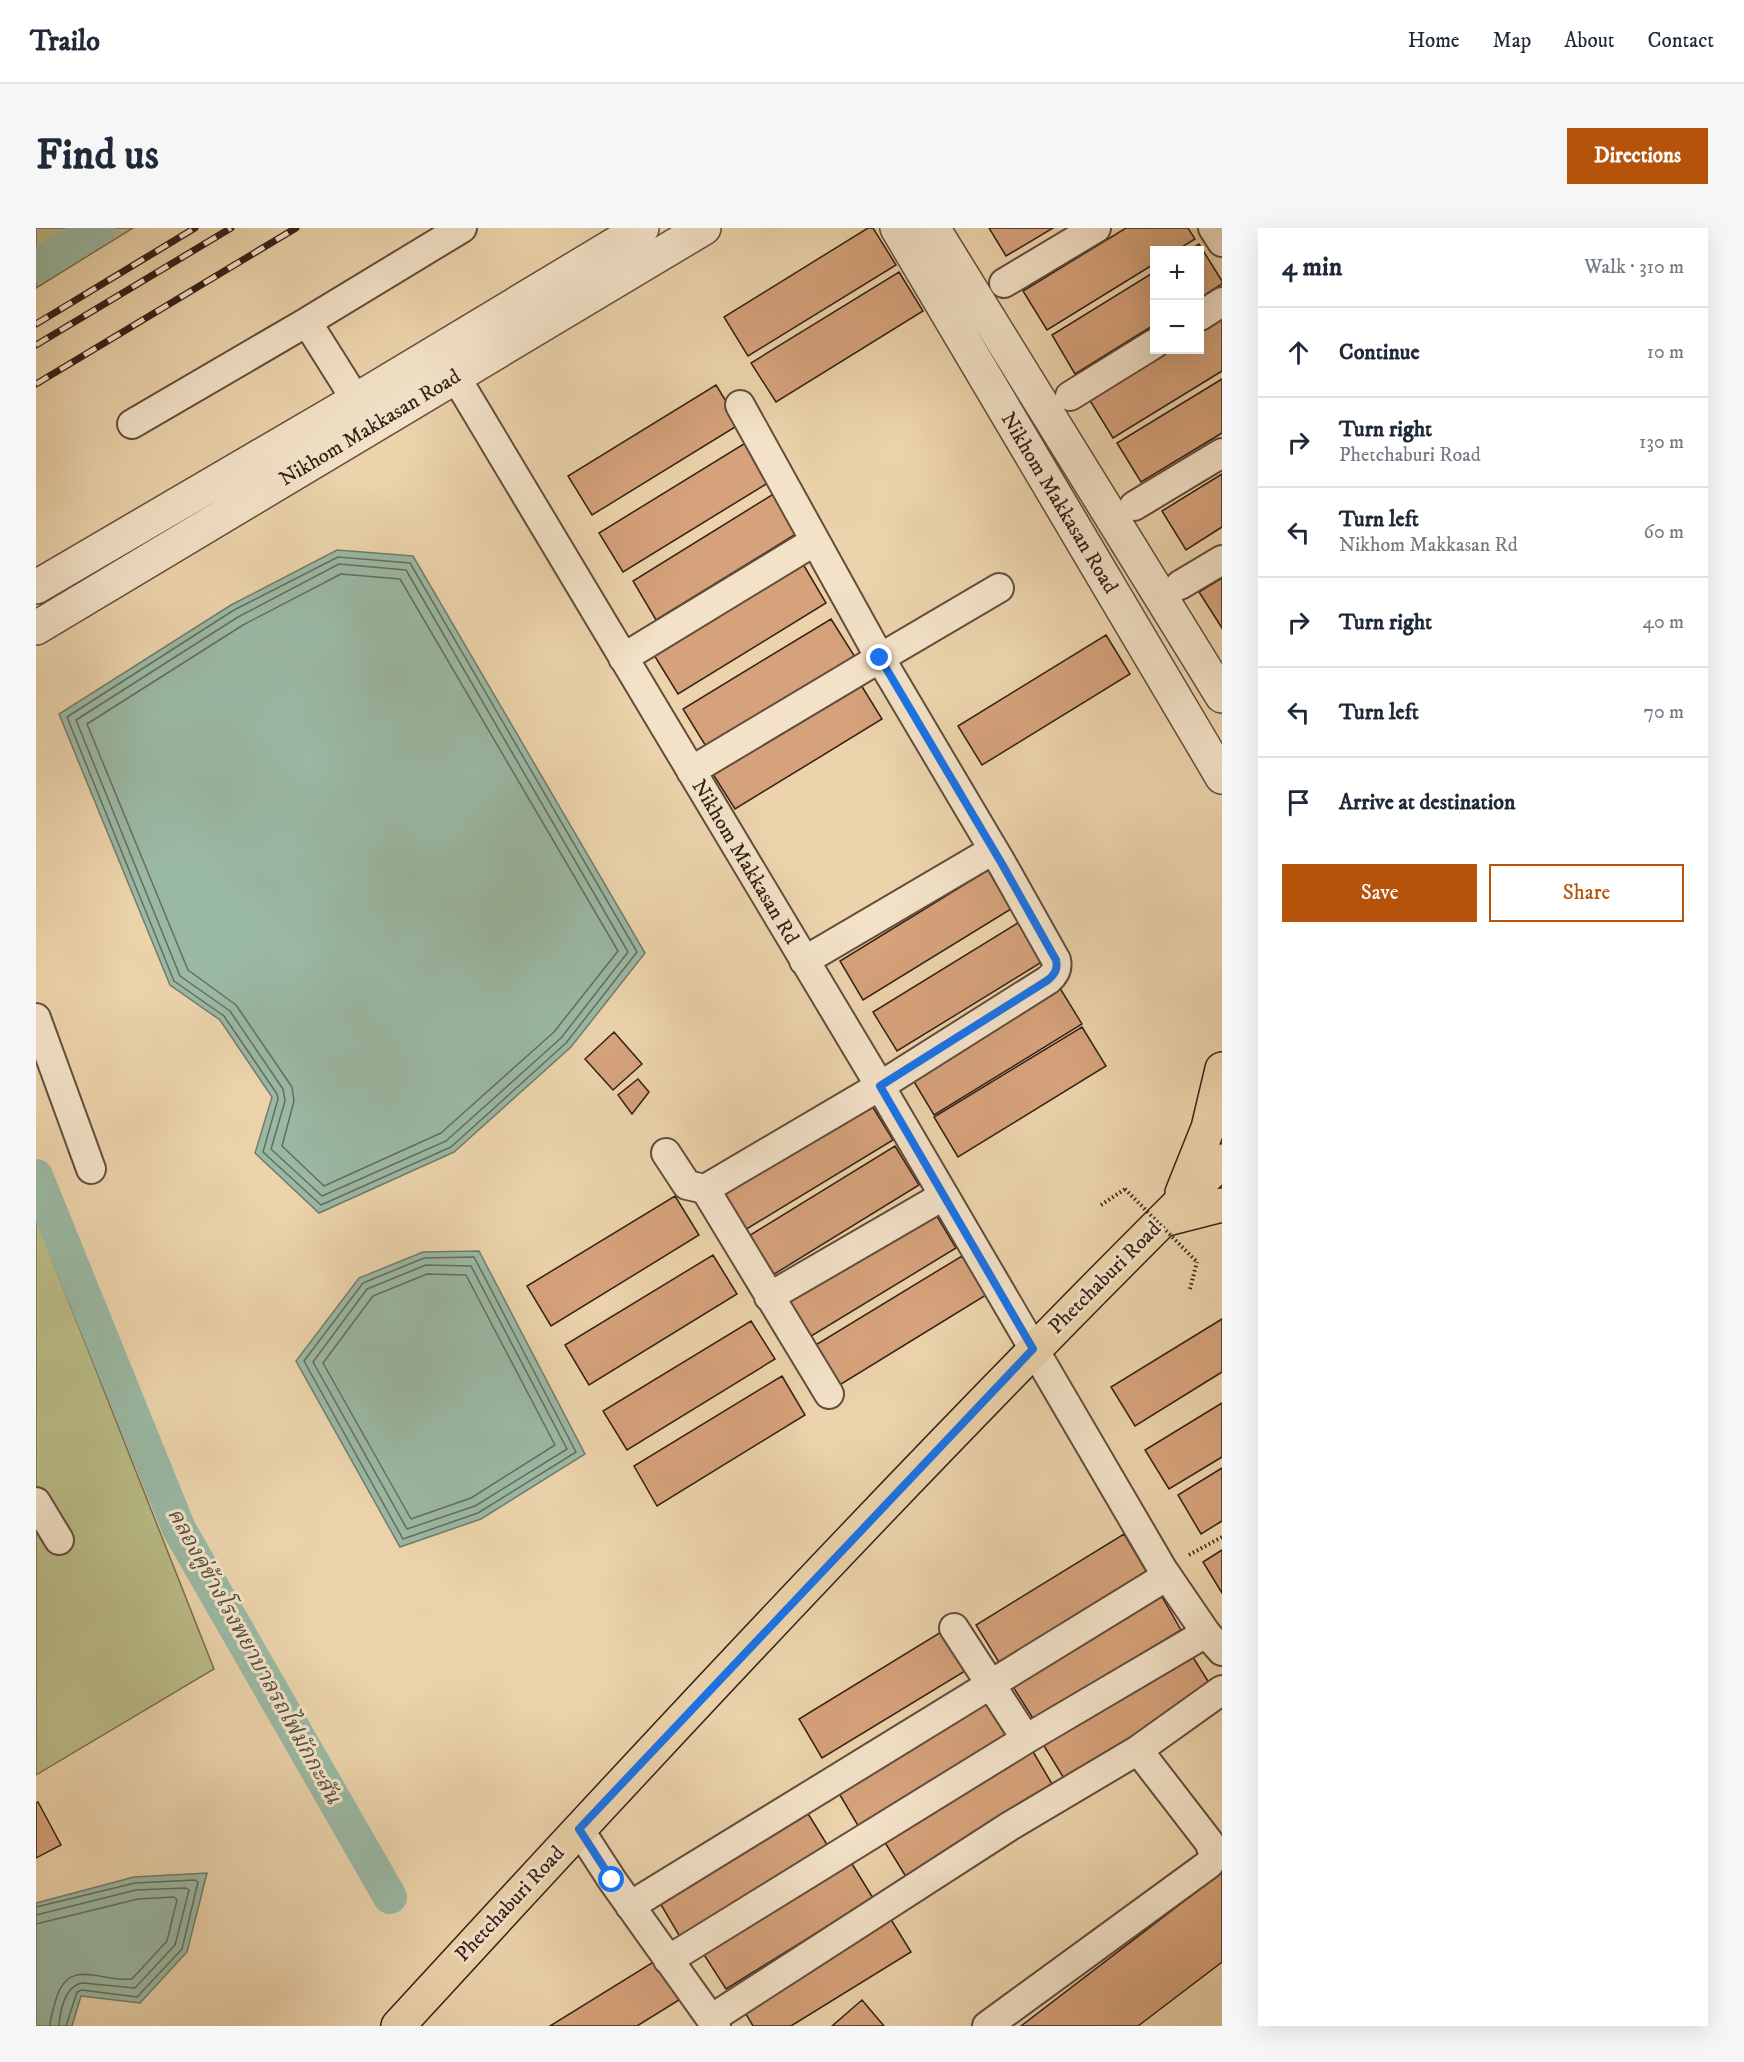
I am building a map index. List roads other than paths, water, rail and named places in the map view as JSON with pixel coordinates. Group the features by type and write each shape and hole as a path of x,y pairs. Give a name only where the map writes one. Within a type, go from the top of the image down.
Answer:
{"main road":[{"path":"1169,1213 1208,1128 1222,1069"},
{"name":"Phetchaburi Road","path":"398,2026 579,1829 1033,1349 1222,1161"},
{"path":"1169,1213 1222,1205"}],"street":[{"path":"132,424 462,228"},
{"name":"Nikhom Makkasan Road","path":"36,587 356,400 642,228"},
{"name":"Nikhom Makkasan Road","path":"36,628 704,228"},
{"name":"Nikhom Makkasan Road","path":"897,228 1222,777"},
{"name":"Nikhom Makkasan Road","path":"933,228 1222,696"},
{"path":"1004,283 1096,228"},
{"path":"1213,228 1222,242"},
{"path":"1204,313 1222,302"},
{"path":"307,322 356,400"},
{"path":"1070,396 1150,347"},
{"name":"Nikhom Makkasan Rd","path":"455,376 880,1086 1167,1576 1214,1642"},
{"path":"666,1153 687,1185 705,1189 880,1086 1048,980 1055,973 1057,966 1056,960 993,850 880,658 740,405"},
{"path":"1134,506 1222,453"},
{"path":"623,658 816,541"},
{"path":"1180,585 1222,560"},
{"path":"691,771 999,588"},
{"path":"804,961 993,850"},
{"path":"36,1018 91,1168"},
{"path":"705,1189 829,1394"},
{"path":"769,1296 943,1196"},
{"path":"36,1502 59,1539"},
{"path":"630,1906 1167,1576"},
{"path":"954,1628 1026,1739"},
{"path":"668,1960 1026,1739 1214,1642"},
{"path":"579,1829 713,2023 1010,1826 1138,1750 1222,1690"},
{"path":"987,2026 1209,1864 1214,1854 1209,1842 1138,1750"}],"water":[{"path":"337,550 413,556 645,953 571,1047 454,1152 319,1213 255,1153 272,1097 220,1020 170,985 59,714 231,605"},
{"path":"479,1251 585,1454 481,1519 400,1547 296,1361 359,1278 423,1252"},
{"path":"207,1873 187,1952 140,2003 81,1996 72,2026 36,2026 36,1903 134,1877"}],"waterway":[{"path":"36,266 99,228"},
{"name":"คลองคู่ข้างโรงพยาบาลรถไฟมักกะสัน","path":"36,1176 179,1529 390,1897"}],"railway":[{"path":"36,324 195,228"},
{"path":"36,345 231,228"},
{"path":"36,384 296,228"}]}
